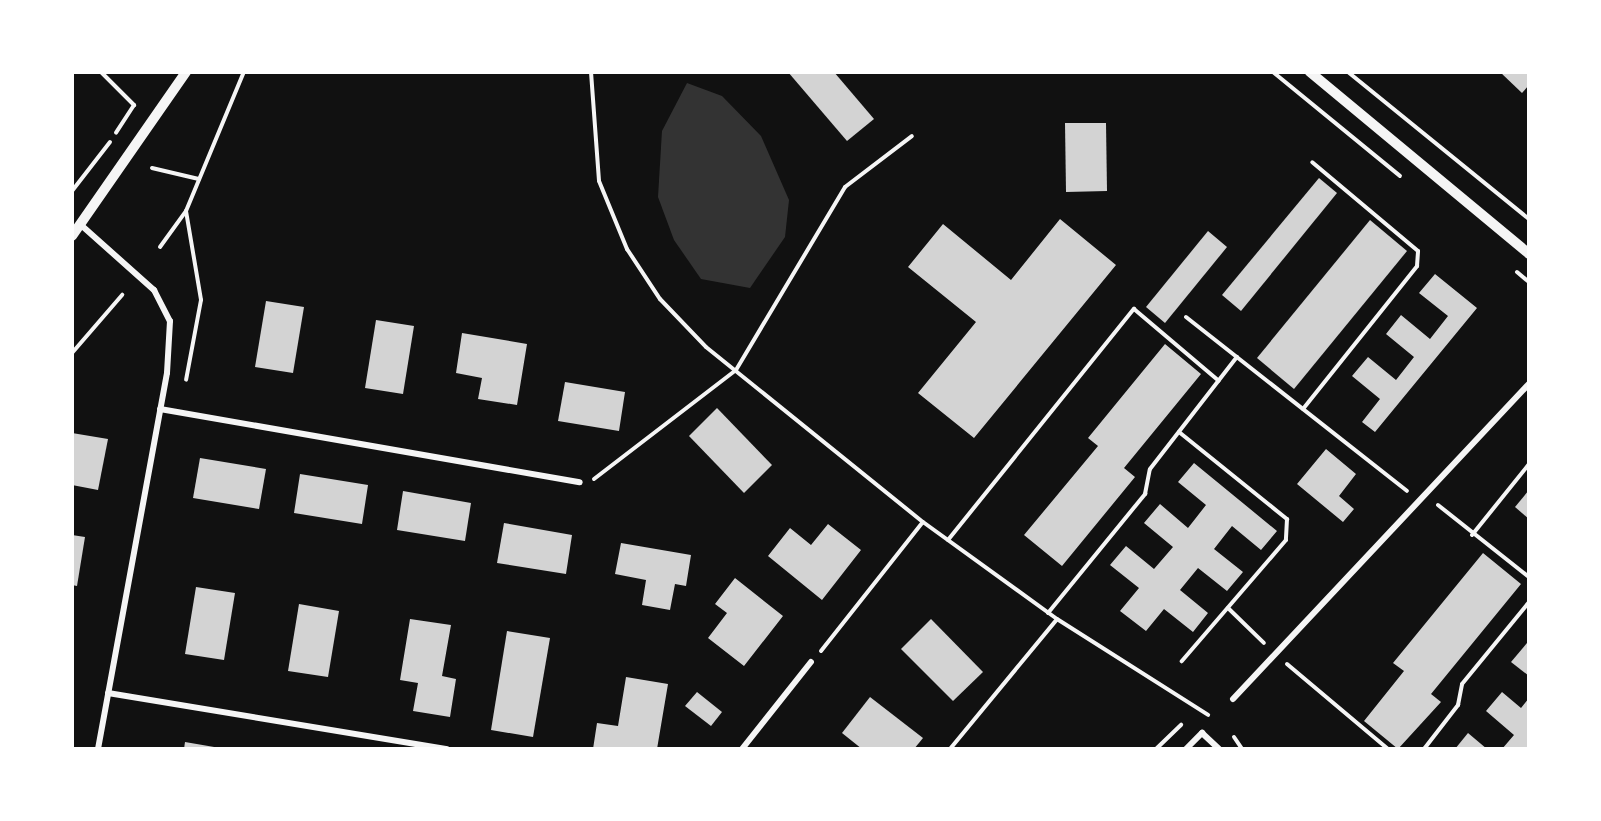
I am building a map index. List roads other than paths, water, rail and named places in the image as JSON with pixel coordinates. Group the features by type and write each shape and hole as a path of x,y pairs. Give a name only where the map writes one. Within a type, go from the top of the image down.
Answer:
{"street":[{"path":"72,236 186,72"},
{"path":"1310,72 1529,254"},
{"path":"81,225 165,305 170,321 160,409 98,749"},
{"path":"1233,699 1529,384"},
{"path":"160,409 580,483"},
{"path":"742,749 811,662"},
{"path":"108,693 447,749"},
{"path":"1186,749 1202,733 1219,749"}]}
